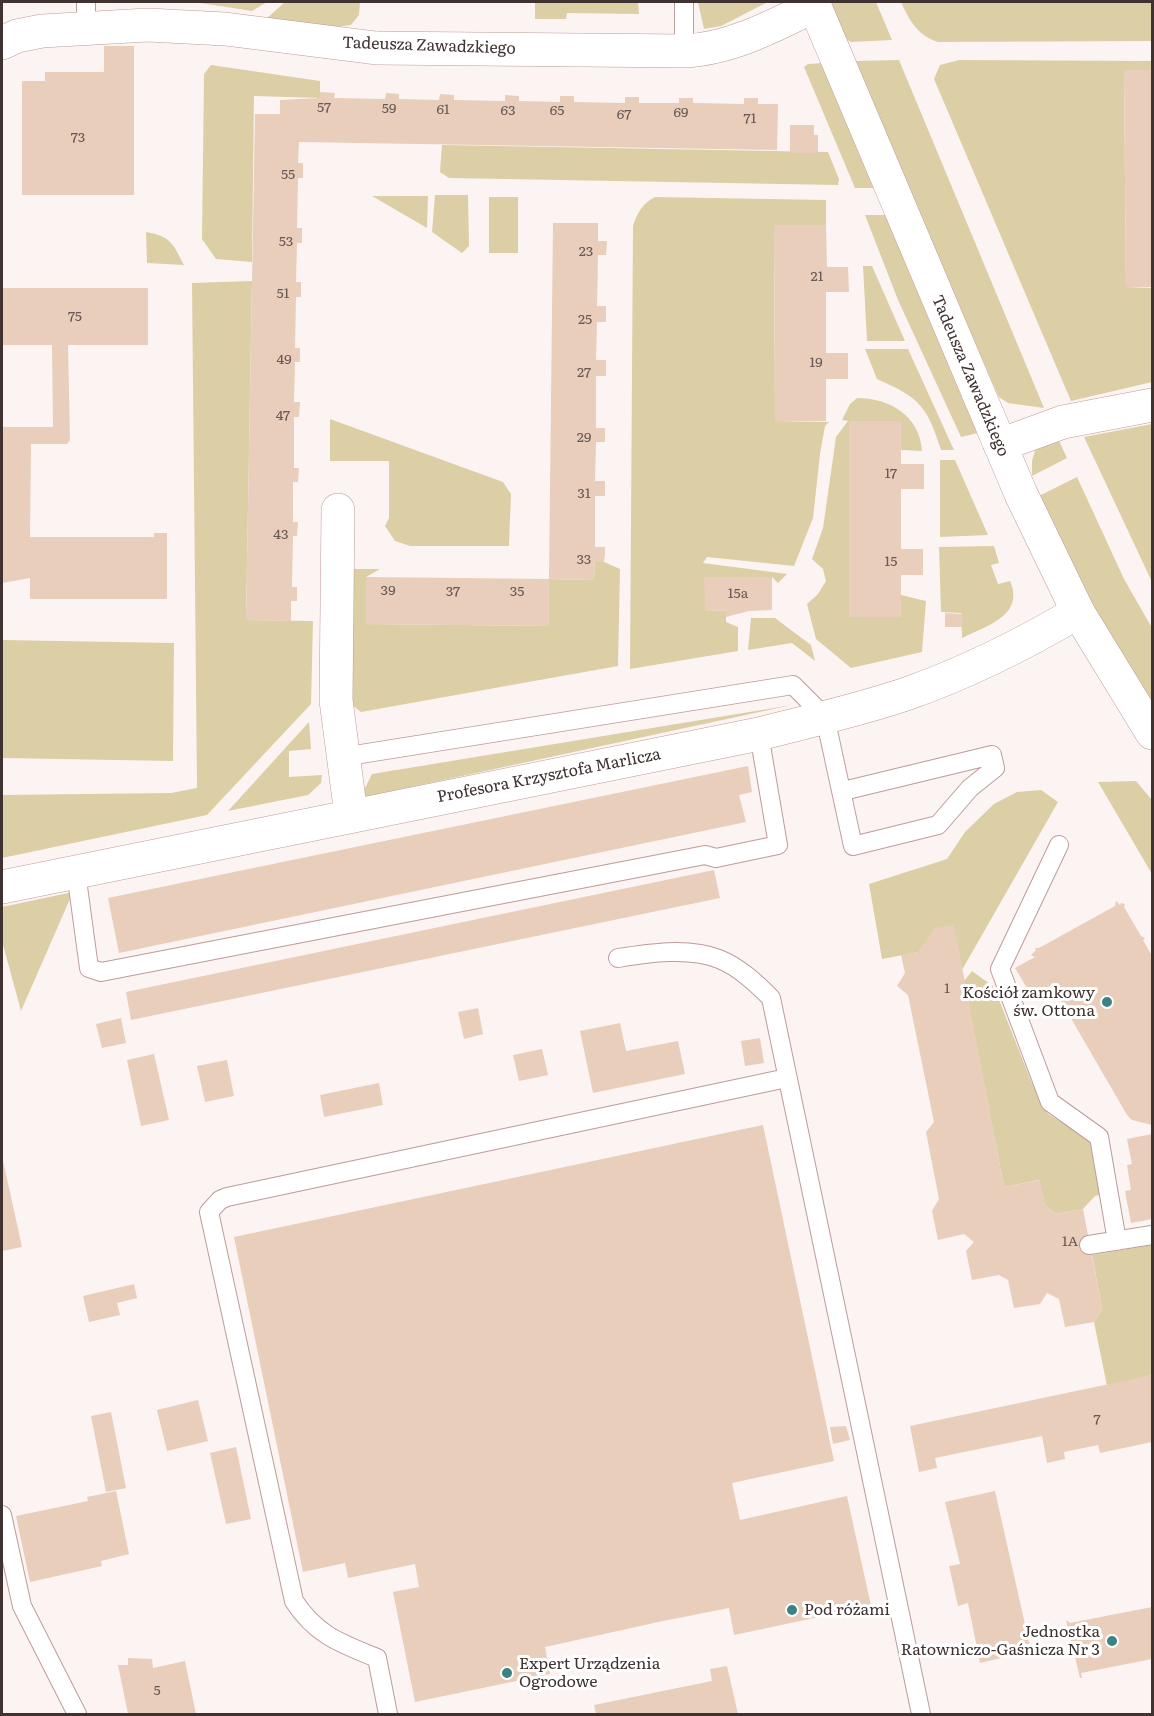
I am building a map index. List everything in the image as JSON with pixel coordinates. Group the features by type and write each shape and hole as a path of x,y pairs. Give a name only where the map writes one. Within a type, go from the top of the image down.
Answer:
{"street":[{"name":"Tadeusza Zawadzkiego","path":"2,44 17,36 42,31 86,14 148,25 225,29 376,48 684,51 703,50 739,40 814,4 1000,445 1078,612 1152,733"},
{"path":"1000,445 1063,422 1152,405"},
{"path":"338,510 336,700 351,815"},
{"name":"Profesora Krzysztofa Marlicza","path":"2,887 759,734 869,706 945,679 1014,649 1078,612"}],"lane":[{"path":"684,2 684,51"},
{"path":"342,757 793,685 825,717 854,846 938,825 970,788 995,768 992,755 843,791"},
{"path":"76,872 89,968 101,972 705,855 716,858 778,845 759,734"},
{"path":"1059,845 1000,969 1050,1102 1099,1137 1117,1241"},
{"path":"618,958 667,953 719,959 749,977 771,998 921,1714"},
{"path":"388,1714 377,1658 322,1634 306,1621 294,1601 209,1212 220,1200 227,1197 788,1078"},
{"path":"1089,1245 1152,1235"},
{"path":"2,1515 22,1606 77,1714"}],"shaded area":[{"path":"194,2 267,2 252,11"},
{"path":"285,2 360,2 359,15 351,25 337,27 266,19"},
{"path":"535,2 638,2 639,14 567,13 566,19 535,19"},
{"path":"698,2 766,3 721,26 704,29"},
{"path":"828,2 876,2 892,40 851,42 844,38"},
{"path":"901,2 1152,2 1152,41 938,42 925,36 915,26"},
{"path":"899,60 1044,408 1008,403 999,397 942,269 855,61"},
{"path":"959,60 1152,61 1152,70 1124,70 1126,287 1152,288 1152,382 1071,401 934,79 940,65"},
{"path":"823,63 875,188 855,188 804,67 808,64"},
{"path":"211,65 320,81 320,98 254,96 252,262 216,259 202,239 204,74"},
{"path":"442,145 828,152 839,179 838,185 449,178 440,172"},
{"path":"435,195 468,195 469,246 462,253 432,232"},
{"path":"372,196 428,196 427,228"},
{"path":"489,197 518,197 518,253 489,253"},
{"path":"655,197 826,200 826,225 774,226 775,421 829,422 825,426 820,454 813,518 794,566 707,557 703,563 787,574 778,583 772,577 705,577 705,610 726,611 726,622 738,627 738,651 630,669 633,226 641,209"},
{"path":"865,215 886,215 978,433 961,437 898,300"},
{"path":"146,232 161,236 170,242 184,265 147,263"},
{"path":"863,266 872,266 905,341 867,341"},
{"path":"252,281 246,620 313,621 311,704 207,815 2,858 2,795 171,793 197,788 192,283"},
{"path":"865,349 908,349 954,450 941,450 931,423 920,405 903,392 877,379"},
{"path":"857,398 881,401 901,411 916,428 922,451 901,450 900,421 849,421 849,617 901,595 926,601 922,652 851,668 816,639 807,604 818,594 826,581 823,569 812,559 823,528 836,437 848,421 842,420 850,404"},
{"path":"330,419 503,482 511,494 509,546 410,546 395,541 385,526 389,518 389,461 330,461"},
{"path":"1152,424 1152,582 1084,437"},
{"path":"1056,434 1067,458 1032,476 1032,461 1037,444"},
{"path":"940,460 955,460 988,535 940,537"},
{"path":"1077,477 1124,579 1152,628 1152,704 1091,603 1039,496"},
{"path":"994,546 999,563 991,565 998,584 1010,581 1013,593 1012,603 1001,618 962,638 961,613 941,612 939,547"},
{"path":"595,562 604,562 620,569 618,666 361,712 347,701 344,569 380,569 366,577 366,624 549,626 549,579 594,580"},
{"path":"751,618 775,618 811,645 815,661 792,643 748,650"},
{"path":"2,640 174,643 173,761 2,758"},
{"path":"792,705 360,798 372,774"},
{"path":"309,722 311,749 289,751 289,777 322,775 321,783 308,795 228,811"},
{"path":"1136,781 1152,800 1152,874 1098,782"},
{"path":"1041,790 1058,802 962,970 935,929 919,952 882,959 869,884 947,859 965,832 994,804 1017,792"},
{"path":"73,892 21,1011 2,941 2,907"},
{"path":"972,971 994,987 1031,1081 1048,1114 1095,1143 1103,1194 1095,1196 1083,1209 1056,1214 1045,1206 1039,1180 1004,1187 964,981"},
{"path":"1152,1245 1152,1375 1107,1386 1094,1322 1102,1309 1092,1255"}],"building":[{"path":"104,46 134,46 134,195 22,195 22,81 45,81 45,72 104,72"},
{"path":"1124,70 1152,70 1152,287 1126,287"},
{"path":"320,92 335,93 334,98 385,99 386,93 399,94 399,99 439,100 440,94 454,95 454,100 505,101 505,95 519,96 519,101 560,102 560,96 574,96 574,102 625,103 625,97 639,97 639,103 679,103 679,98 693,98 693,103 744,104 744,98 758,98 758,104 778,104 777,150 299,142 298,163 303,163 303,178 298,178 297,228 302,228 302,243 297,243 296,282 301,282 301,297 296,297 295,348 300,348 300,362 295,362 294,402 300,402 299,417 294,417 294,468 299,468 298,482 293,482 293,522 298,522 297,536 293,536 292,587 297,587 297,601 291,601 291,621 246,620 255,114 280,114 280,100 320,98"},
{"path":"790,125 814,125 814,135 818,135 818,153 790,153"},
{"path":"553,223 598,223 598,241 607,241 606,255 598,255 597,306 606,306 606,322 597,322 596,360 606,360 606,376 596,376 596,428 605,428 605,442 596,442 595,481 605,481 605,496 595,496 595,547 605,547 605,554 604,562 595,562 594,580 549,579"},
{"path":"774,225 826,225 827,267 848,267 849,292 826,292 826,353 848,353 848,379 826,379 826,421 775,421"},
{"path":"2,288 148,288 148,345 68,345 70,440 67,444 31,444 30,537 154,537 154,533 167,533 167,599 30,599 30,578 2,583 2,427 53,427 52,345 2,345"},
{"path":"849,421 901,421 901,464 924,464 924,489 901,489 901,549 923,549 923,575 901,575 901,617 849,617"},
{"path":"366,577 549,579 549,626 366,624"},
{"path":"704,577 772,577 772,610 749,611 726,617 726,611 705,610"},
{"path":"945,613 963,614 962,627 945,627"},
{"path":"748,766 752,792 739,795 746,822 119,953 108,898"},
{"path":"714,870 720,898 131,1020 126,992"},
{"name":"Kościół zamkowy św. Ottona","path":"1116,901 1120,905 1125,904 1124,907 1141,936 1145,938 1143,940 1152,956 1152,1125 1132,1120 1127,1115 1054,989 1050,988 1052,985 1031,995 1015,968 1035,957 1031,955 1036,950 1035,948 1039,948 1115,906"},
{"path":"954,925 1004,1187 1040,1180 1045,1206 1056,1214 1083,1209 1102,1309 1094,1322 1065,1327 1059,1299 1047,1293 1040,1304 1014,1308 1008,1280 999,1275 972,1280 966,1251 974,1242 964,1234 938,1240 932,1211 939,1199 926,1132 934,1122 908,995 897,986 905,973 901,955 919,952 935,928"},
{"path":"478,1008 483,1034 464,1039 458,1012"},
{"path":"121,1018 126,1043 102,1048 96,1024"},
{"path":"620,1023 626,1051 678,1041 685,1074 593,1093 580,1031"},
{"path":"760,1038 764,1063 745,1066 741,1041"},
{"path":"542,1049 548,1075 519,1081 513,1055"},
{"path":"154,1054 169,1120 141,1126 127,1060"},
{"path":"227,1060 234,1096 205,1102 197,1066"},
{"path":"379,1083 383,1105 324,1117 320,1095"},
{"path":"763,1125 834,1461 732,1483 740,1520 847,1496 871,1606 734,1635 729,1608 663,1621 545,1647 550,1674 415,1702 393,1592 419,1587 415,1564 348,1578 345,1563 303,1572 234,1237"},
{"path":"1152,1134 1152,1219 1131,1223 1125,1191 1131,1190 1127,1165 1132,1164 1127,1139"},
{"path":"2,1156 22,1247 2,1251"},
{"path":"134,1284 137,1298 117,1303 120,1315 89,1322 83,1296"},
{"path":"1152,1375 1152,1442 1100,1453 1098,1445 1064,1452 1065,1459 1047,1463 1042,1436 935,1458 937,1468 919,1472 910,1426"},
{"path":"198,1400 208,1441 167,1451 157,1410"},
{"path":"111,1412 126,1488 106,1492 91,1416"},
{"path":"846,1426 850,1440 833,1444 830,1427"},
{"path":"236,1447 251,1519 226,1524 210,1453"},
{"path":"116,1491 129,1554 101,1561 102,1566 30,1582 16,1516 88,1501 87,1497"},
{"path":"995,1491 1031,1651 980,1663 968,1603 958,1606 949,1566 960,1564 945,1502"},
{"name":"Jednostka Ratowniczo-Gaśnicza Nr 3","path":"1152,1607 1152,1659 1081,1673 1082,1678 1080,1678 1066,1620 1070,1623"},
{"path":"128,1658 152,1659 153,1668 185,1661 196,1714 128,1714 118,1665 128,1665"},
{"path":"727,1666 738,1714 596,1714 594,1705 712,1681 710,1669"}],"place":[{"name":"Kościół zamkowy św. Ottona","path":"1107,1002"},
{"name":"Pod różami","path":"792,1610"},
{"name":"Jednostka Ratowniczo-Gaśnicza Nr 3","path":"1112,1641"},
{"name":"Expert Urządzenia Ogrodowe","path":"507,1673"}]}
